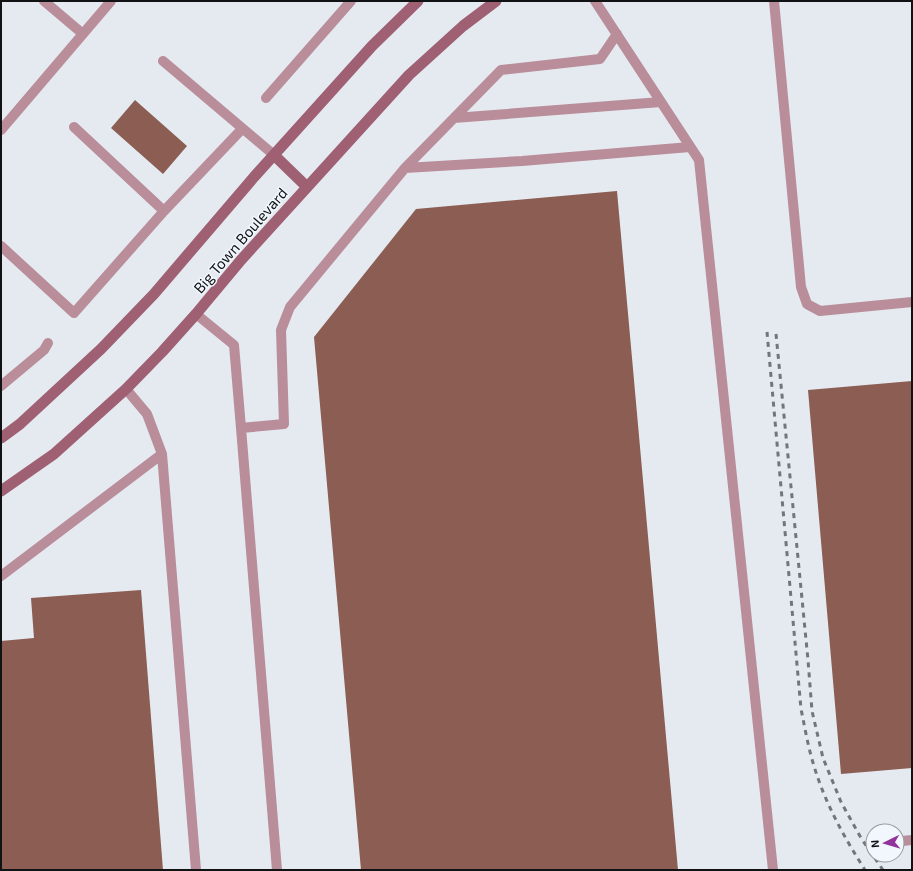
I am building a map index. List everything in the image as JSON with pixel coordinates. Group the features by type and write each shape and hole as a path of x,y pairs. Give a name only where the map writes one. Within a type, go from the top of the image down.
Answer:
{"main road":[{"name":"Big Town Boulevard","path":"1,438 20,424 100,349 154,294 274,155 372,46 418,1"},
{"name":"Big Town Boulevard","path":"1,492 54,454 126,389 162,352 241,260 409,75 463,26 496,1"},
{"path":"274,155 307,187"}],"lane":[{"path":"44,1 83,34"},
{"path":"1,130 111,1"},
{"path":"266,98 351,1"},
{"path":"595,1 699,160 773,870"},
{"path":"774,1 801,288 807,304 820,311 912,302"},
{"path":"241,428 284,424 281,330 290,307 406,168 501,70 600,59 617,34"},
{"path":"163,61 274,155"},
{"path":"454,118 661,102"},
{"path":"74,128 164,211"},
{"path":"1,246 74,313 164,211 242,128"},
{"path":"406,168 522,161 690,147"},
{"path":"196,314 234,345 277,870"},
{"path":"1,386 44,350 48,343"},
{"path":"126,389 147,414 162,454 196,870"},
{"path":"1,576 162,454"}],"building":[{"path":"135,100 187,146 163,174 111,128"},
{"path":"617,191 678,870 361,870 314,337 416,209"},
{"path":"912,381 912,768 841,774 808,390"},
{"path":"141,590 163,870 1,870 1,641 34,638 31,598"}],"railway":[{"path":"767,332 801,709 818,780 829,806 865,870"},
{"path":"776,334 812,711 823,758 841,802 861,838 883,870"}]}
